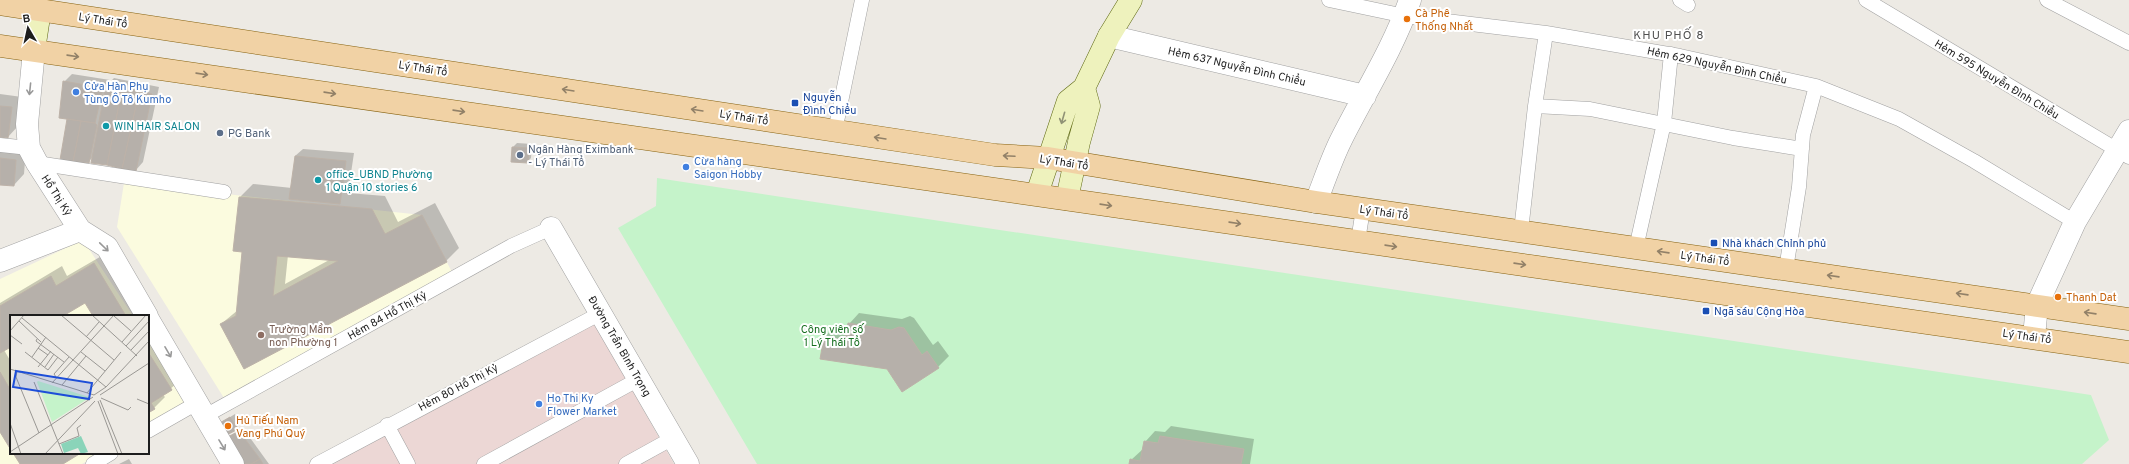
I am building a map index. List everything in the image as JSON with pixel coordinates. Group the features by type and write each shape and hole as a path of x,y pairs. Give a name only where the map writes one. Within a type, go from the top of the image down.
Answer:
{"main road":[{"path":"1037,194 1048,158 1057,138 1068,101 1084,88 1109,36 1129,1"},
{"name":"Lý Thái Tổ","path":"0,4 41,5 995,155 1048,158 1363,209 2129,318"},
{"path":"34,50 41,5"},
{"name":"Lý Thái Tổ","path":"0,46 2034,337 2129,352"},
{"path":"1067,199 1076,163 1078,142 1089,106 1084,88"}],"street":[{"path":"1316,202 1340,141 1365,96 1408,8"},
{"name":"Hẻm 637 Nguyễn Ðình Chiểu","path":"1109,36 1365,96"},
{"name":"Hồ Thị Kỷ","path":"34,50 27,124 33,156 80,230 107,247 145,315"},
{"path":"2034,337 2037,305 2075,222 2123,154 2129,131"},
{"name":"Đường Trần Bình Trọng","path":"551,228 688,464"},
{"path":"0,261 80,230"},
{"path":"149,321 233,464"}],"lane":[{"path":"835,131 862,0"},
{"name":"Hẻm 629 Nguyễn Ðình Chiểu","path":"1329,0 1408,8 1671,54 1816,86 1899,119 1974,161 2075,222"},
{"name":"Hẻm 595 Nguyễn Ðình Chiểu","path":"1866,0 2123,154"},
{"path":"2047,0 2129,43"},
{"path":"1522,231 1535,106 1546,33"},
{"path":"1636,248 1664,123 1671,54"},
{"path":"1786,269 1799,187 1803,135 1816,86"},
{"path":"1535,106 1590,109 1802,149"},
{"path":"0,145 33,156 224,192"},
{"path":"1358,241 1363,209"},
{"name":"Hẻm 84 Hồ Thị Kỷ","path":"149,431 201,410 511,246 551,228"},
{"name":"Hẻm 80 Hồ Thị Kỷ","path":"317,464 601,313"},
{"path":"484,464 639,379"},
{"path":"388,425 408,464"},
{"path":"626,464 673,438"},
{"path":"92,464 109,454"}],"shaded area":[{"name":"Trường Mầm non Phường 1","path":"124,183 422,215 452,272 224,398 117,227"},
{"path":"83,240 132,315 10,315 10,454 99,454 82,464 0,464 0,279"},
{"name":"Ho Thi Ky Flower Market","path":"593,321 674,464 329,464"},
{"path":"149,342 188,403 149,425"}],"green space":[{"name":"Công viên số 1 Lý Thái Tổ","path":"657,178 2091,395 2109,440 2082,464 757,464 618,228 656,206"}],"building":[{"path":"63,81 103,88 95,123 59,118"},
{"name":"WIN HAIR SALON","path":"106,85 122,89 107,165 91,163"},
{"path":"122,89 139,92 122,169 107,165"},
{"path":"139,92 152,94 136,171 122,169"},
{"path":"0,106 12,107 8,138 0,137"},
{"path":"67,119 81,121 73,162 60,160"},
{"path":"81,121 95,123 97,125 89,163 73,162"},
{"name":"Ngân Hàng Eximbank - Lý Thái Tổ","path":"512,147 529,148 528,163 511,162"},
{"name":"office_UBND Phường 1 Quận 10 stories 6","path":"295,156 346,161 340,204 289,199"},
{"path":"0,158 16,160 14,186 0,185"},
{"path":"239,197 372,209 385,234 422,215 447,262 244,369 220,324 236,316 242,252 233,251","holes":["277,256 338,261 273,296"]},
{"path":"94,263 125,315 92,315 85,303 65,315 10,315 10,348 0,353 0,306 51,276 56,286"},
{"path":"848,323 891,330 899,327 904,328 922,355 927,351 939,368 902,392 887,369 820,359 824,337 845,340"},
{"path":"149,354 172,390 151,403 155,409 149,412"},
{"path":"0,372 10,389 10,448 0,432"},
{"name":"Hủ Tiếu Nam Vang Phú Quý","path":"230,417 238,429 225,436 218,424"},
{"path":"239,431 260,459 251,464 244,464 226,438"},
{"path":"1160,436 1244,449 1241,464 1129,464 1130,459 1140,461 1144,441 1158,443"},
{"path":"14,454 79,454 63,464 20,464"},
{"path":"260,459 263,464 251,464"}],"place":[{"name":"Cà Phê Thống Nhất","path":"1407,19"},
{"name":"Cửa Hàn Phụ Tùng Ô Tô Kumho","path":"76,92"},
{"name":"Nguyễn Đình Chiểu","path":"795,103"},
{"name":"WIN HAIR SALON","path":"106,126"},
{"name":"PG Bank","path":"220,133"},
{"name":"Ngân Hàng Eximbank - Lý Thái Tổ","path":"520,155"},
{"name":"Cừa hàng Saigon Hobby","path":"686,167"},
{"name":"office_UBND Phường 1 Quận 10 stories 6","path":"318,180"},
{"name":"Nhà khách Chỉnh phủ","path":"1714,243"},
{"name":"Thanh Dat","path":"2058,297"},
{"name":"Ngã sáu Cộng Hòa","path":"1706,311"},
{"name":"Trường Mầm non Phường 1","path":"261,335"},
{"name":"Ho Thi Ky Flower Market","path":"539,404"},
{"name":"Hủ Tiếu Nam Vang Phú Quý","path":"228,426"}],"district":[{"name":"KHU PHỐ 8","path":"1669,35"}]}
